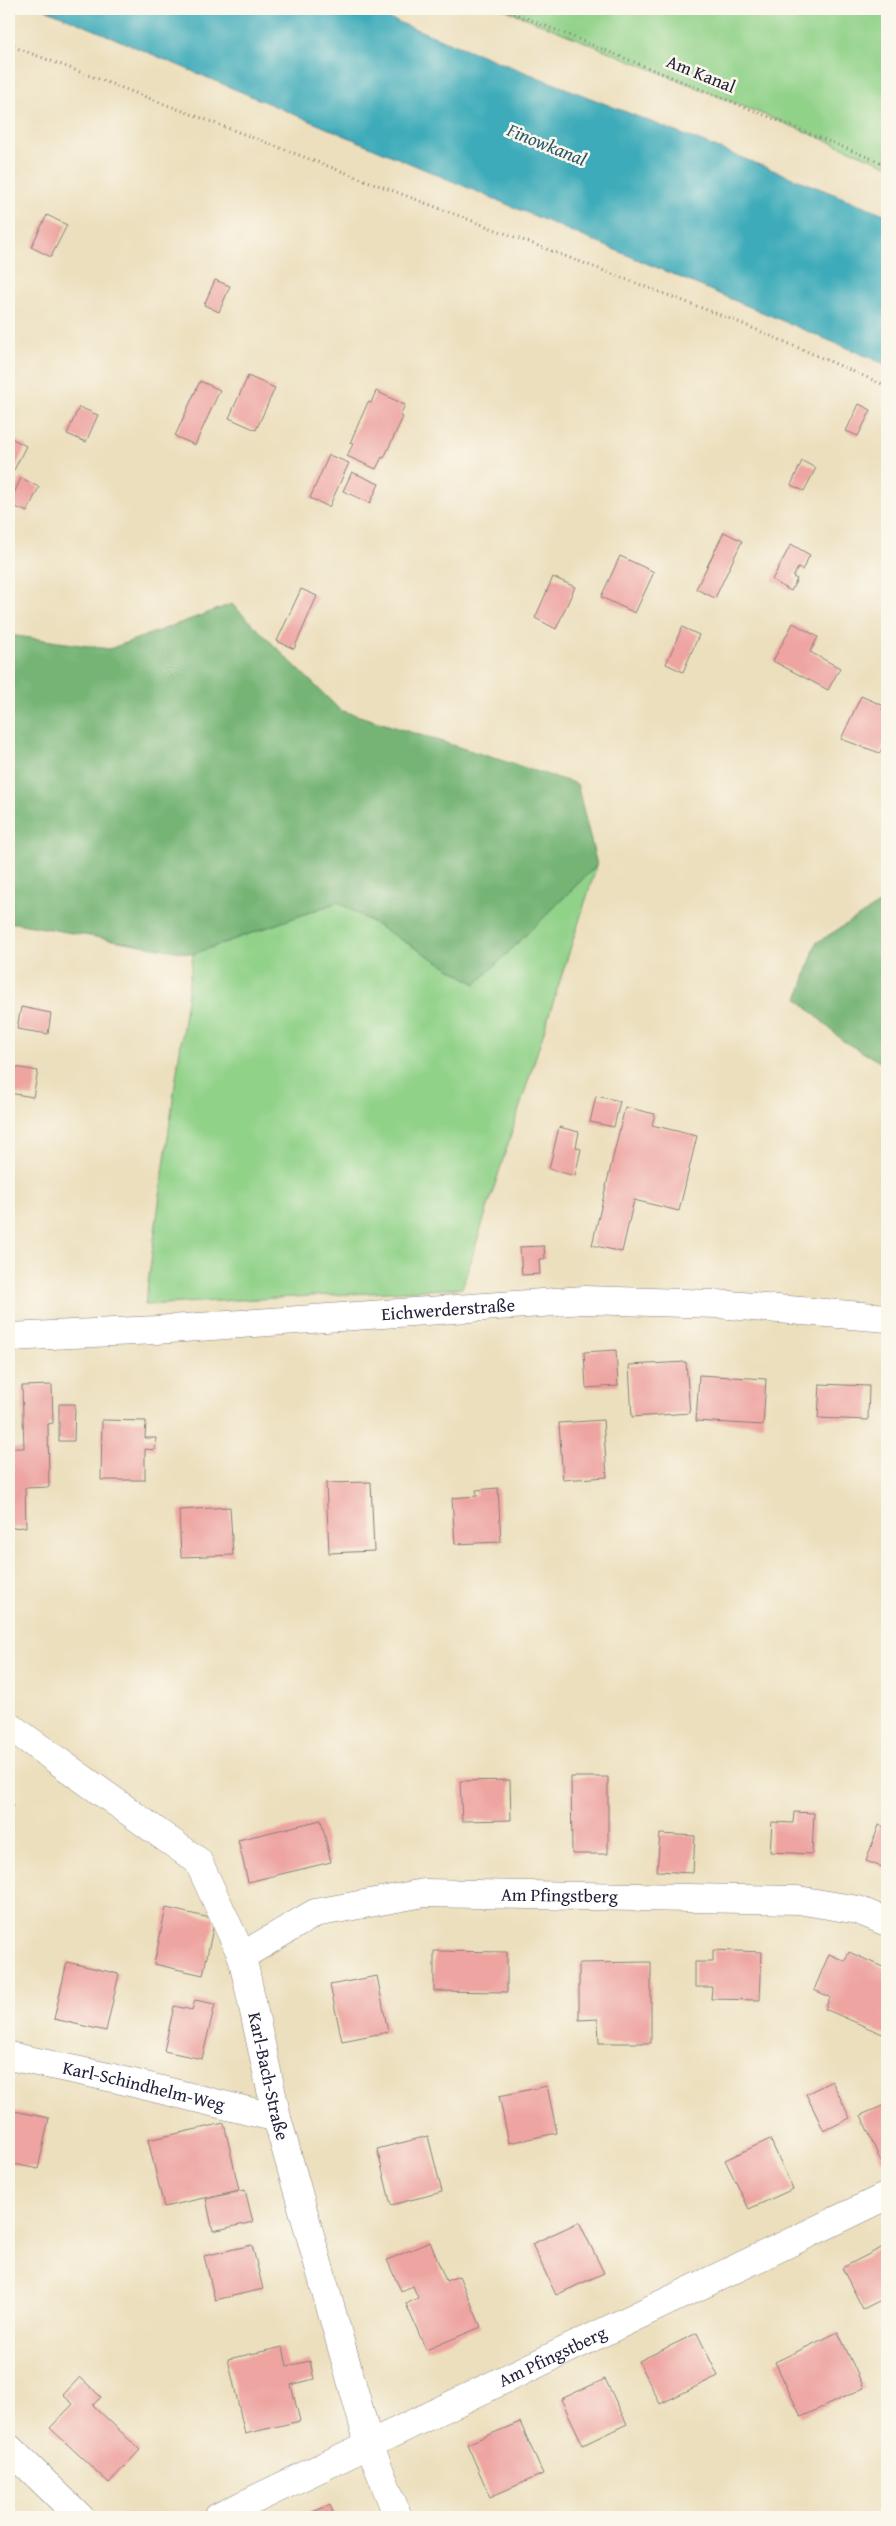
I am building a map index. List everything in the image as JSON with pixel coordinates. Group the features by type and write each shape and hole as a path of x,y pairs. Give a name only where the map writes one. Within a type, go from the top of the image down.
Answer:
{"street":[{"name":"Eichwerderstraße","path":"9,1337 156,1330 584,1300 717,1304 887,1318"},
{"name":"Karl-Bach-Straße","path":"9,1726 198,1861 242,1956 277,2118 369,2444 398,2517"},
{"name":"Am Pfingstberg","path":"242,1956 315,1913 424,1894 798,1900 858,1910 887,1922"},
{"name":"Karl-Schindhelm-Weg","path":"9,2056 113,2078 277,2118"},
{"name":"Am Pfingstberg","path":"218,2517 887,2196"},
{"path":"9,2448 80,2517"}],"path":[{"name":"Am Kanal","path":"504,9 887,165"},
{"path":"9,45 736,321 887,386"}],"green space":[{"path":"504,9 887,9 887,165"},
{"path":"232,604 340,710 577,784 597,865 476,984 338,902 193,954 9,922 9,635 109,649"},
{"path":"597,865 462,1288 145,1305 193,954 338,902 476,984"},
{"path":"887,899 887,1066 843,1041 798,999 816,943"}],"water":[{"name":"Finowkanal","path":"45,9 365,9 887,215 887,365"}],"building":[{"path":"47,215 67,225 51,257 31,247"},
{"path":"215,280 230,286 219,312 204,305"},
{"path":"248,376 275,388 256,430 229,418"},
{"path":"200,381 220,390 195,445 175,436"},
{"path":"376,391 405,405 400,416 403,417 384,458 382,457 376,469 347,456 353,444 350,443 368,402 371,403"},
{"path":"859,404 871,410 858,436 846,431"},
{"path":"79,407 98,415 86,442 67,434"},
{"path":"9,437 26,446 14,470 9,468"},
{"path":"329,455 349,463 329,507 310,498"},
{"path":"802,461 816,468 804,491 791,485"},
{"path":"352,472 379,484 370,503 343,491"},
{"path":"21,478 39,487 27,512 9,504"},
{"path":"724,532 742,541 715,598 696,589"},
{"path":"791,544 810,555 802,570 798,568 793,577 797,579 791,591 772,580"},
{"path":"620,556 654,572 635,613 601,597"},
{"path":"553,577 575,587 556,629 535,618"},
{"path":"301,589 317,596 294,649 277,641"},
{"path":"793,623 818,637 810,652 840,668 828,690 773,661"},
{"path":"682,627 699,635 683,672 666,664"},
{"path":"861,696 884,706 882,710 887,713 887,737 880,753 841,739"},
{"path":"21,1007 51,1013 48,1034 17,1029"},
{"path":"9,1066 38,1071 33,1097 9,1093"},
{"path":"596,1096 620,1101 614,1127 590,1122"},
{"path":"625,1107 655,1114 652,1125 697,1136 679,1211 634,1200 622,1252 592,1245"},
{"path":"559,1127 579,1132 576,1147 581,1149 575,1176 549,1169"},
{"path":"544,1246 545,1259 539,1259 540,1274 522,1275 520,1247"},
{"path":"616,1350 618,1386 586,1388 584,1352"},
{"path":"686,1362 690,1413 632,1417 629,1365"},
{"path":"699,1375 766,1379 763,1425 696,1421"},
{"path":"820,1384 869,1386 868,1420 818,1418"},
{"path":"52,1385 53,1423 48,1424 49,1487 25,1488 26,1527 9,1528 9,1448 24,1448 22,1386"},
{"path":"59,1404 75,1404 74,1441 59,1441"},
{"path":"102,1420 146,1421 145,1438 156,1438 155,1450 145,1449 145,1480 101,1480"},
{"path":"603,1420 607,1477 563,1480 559,1423"},
{"path":"371,1482 374,1551 329,1553 326,1483"},
{"path":"498,1488 501,1542 455,1544 452,1498 477,1496 476,1490"},
{"path":"230,1507 233,1555 181,1557 179,1510"},
{"path":"571,1777 608,1777 608,1854 572,1854"},
{"path":"510,1780 511,1820 462,1821 460,1781"},
{"path":"9,1802 14,1805 9,1815"},
{"path":"794,1812 814,1813 812,1854 770,1852 772,1822 793,1823"},
{"path":"321,1820 331,1862 248,1882 238,1840"},
{"path":"879,1825 887,1828 887,1869 866,1861"},
{"path":"660,1834 695,1836 693,1873 657,1871"},
{"path":"166,1908 215,1919 203,1975 154,1964"},
{"path":"713,1950 762,1952 760,2000 711,1999 712,1987 695,1987 695,1962 713,1962"},
{"path":"434,1951 507,1952 507,1992 434,1991"},
{"path":"849,1952 887,1969 887,2036 825,2009 830,1997 814,1990 829,1954 845,1961"},
{"path":"67,1962 119,1974 106,2031 54,2019"},
{"path":"651,1962 651,2043 599,2043 598,2019 579,2020 579,1963"},
{"path":"377,1976 388,2032 342,2041 330,1985"},
{"path":"195,2000 215,2004 202,2059 164,2051 174,2006 192,2010"},
{"path":"832,2081 850,2118 824,2131 806,2094"},
{"path":"547,2086 557,2133 509,2143 499,2096"},
{"path":"887,2104 887,2159 881,2162 861,2115"},
{"path":"9,2110 49,2118 38,2169 9,2163"},
{"path":"224,2123 239,2190 164,2207 148,2140"},
{"path":"428,2136 442,2192 391,2205 377,2149"},
{"path":"770,2139 793,2189 749,2209 725,2160"},
{"path":"245,2190 253,2222 213,2231 206,2199"},
{"path":"579,2222 604,2273 556,2295 532,2244"},
{"path":"430,2242 446,2281 459,2276 481,2327 426,2350 406,2304 418,2298 413,2286 401,2291 387,2260"},
{"path":"252,2245 263,2289 215,2300 204,2256"},
{"path":"887,2245 887,2297 863,2309 842,2268"},
{"path":"838,2332 864,2388 801,2417 775,2362"},
{"path":"697,2333 718,2376 660,2404 639,2361"},
{"path":"283,2347 287,2366 310,2361 314,2379 291,2385 300,2421 245,2434 228,2359"},
{"path":"80,2377 101,2397 93,2405 140,2450 109,2483 50,2428 73,2404 63,2395"},
{"path":"605,2379 627,2424 583,2445 561,2399"},
{"path":"520,2422 543,2474 490,2497 467,2444"},
{"path":"330,2505 335,2517 300,2517"}]}
